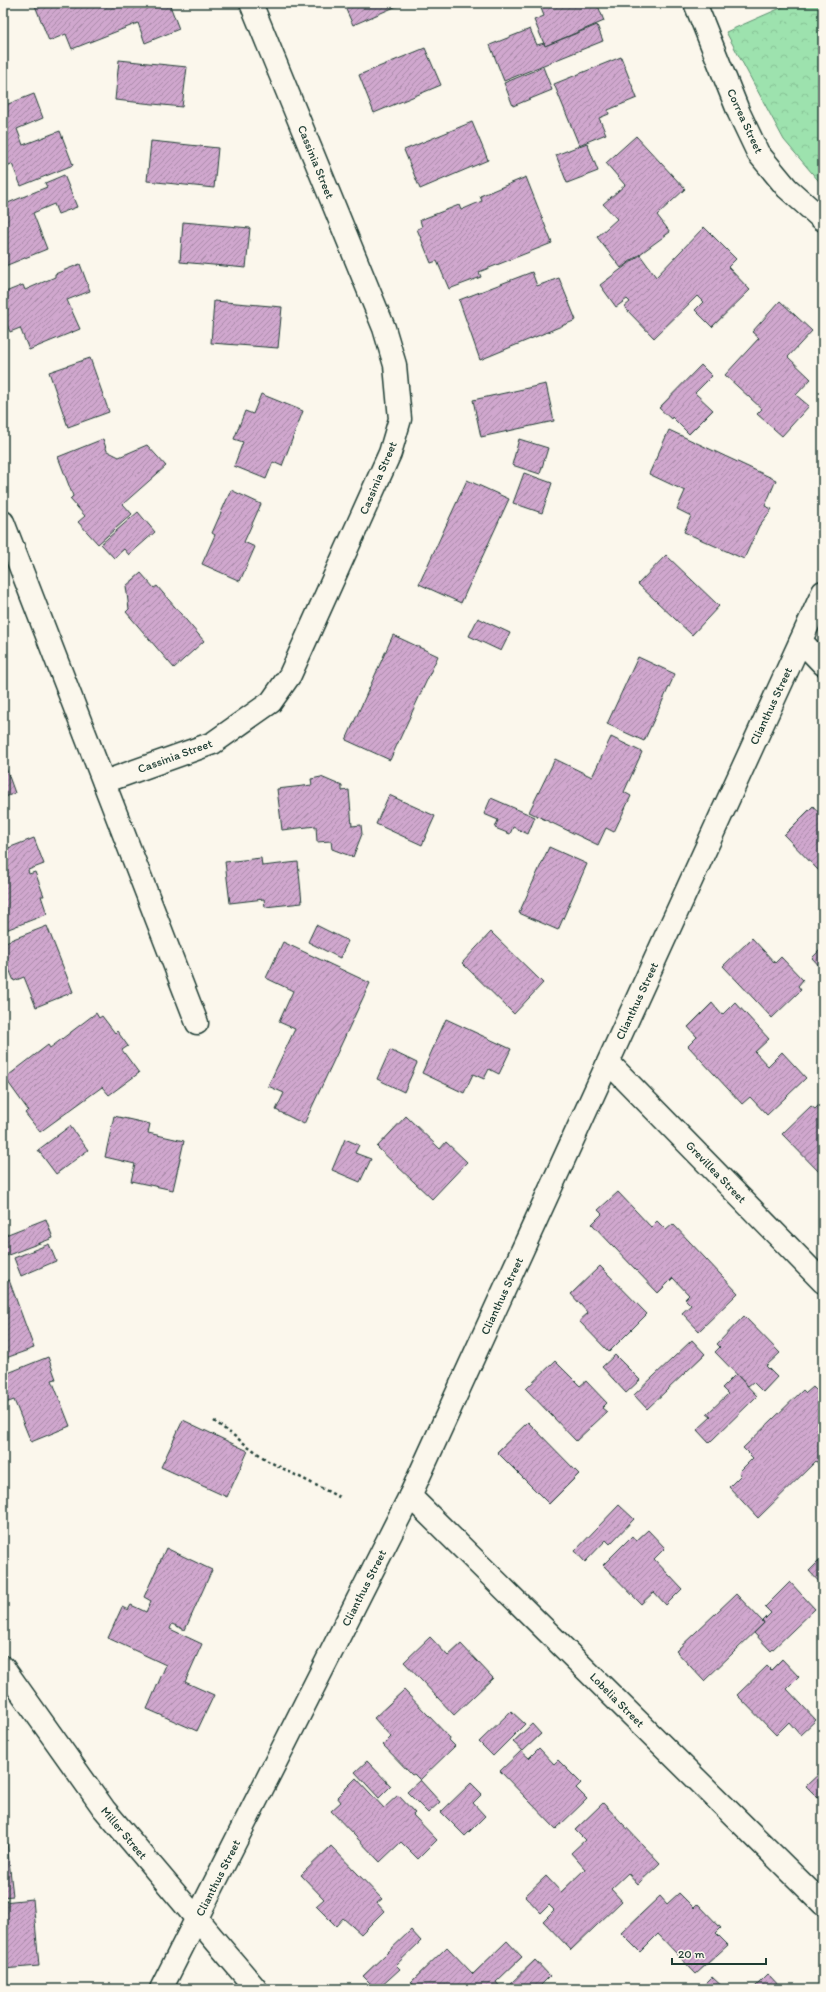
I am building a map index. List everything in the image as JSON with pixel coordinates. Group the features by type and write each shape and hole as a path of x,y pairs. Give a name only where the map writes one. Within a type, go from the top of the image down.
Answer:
{"street":[{"name":"Cassinia Street","path":"104,782 213,743 271,702 293,668 390,453 400,419 395,365 384,328 251,3"},
{"name":"Correa Street","path":"694,3 739,113 758,153 787,188 823,220"},
{"path":"3,522 197,1023"},
{"name":"Clianthus Street","path":"161,1989 410,1496 823,592"},
{"path":"801,641 823,664"},
{"name":"Grevillea Street","path":"609,1063 823,1282"},
{"name":"Lobelia Street","path":"410,1496 823,1904"},
{"name":"Miller Street","path":"3,1667 104,1809 256,1989"}],"path":[{"path":"214,1421 268,1461 341,1498"}],"green space":[{"path":"792,3 823,3 823,186 784,140 726,32"}],"building":[{"path":"34,3 169,3 179,29 145,43 138,23 72,49 66,34 49,41"},
{"path":"343,3 404,3 353,25"},
{"path":"539,3 597,3 604,21 545,46 534,20 544,16"},
{"path":"597,25 603,41 504,81 490,45 530,29 537,45 544,43 545,46"},
{"path":"425,48 441,85 374,113 359,75"},
{"path":"621,57 637,98 608,110 609,114 599,118 606,134 579,145 554,84"},
{"path":"119,60 187,67 182,107 115,100"},
{"path":"543,67 552,90 513,106 504,83"},
{"path":"34,94 43,118 17,129 23,145 60,131 73,165 21,186 12,164 6,166 8,172 3,174 3,106"},
{"path":"472,122 488,160 420,189 404,150"},
{"path":"636,136 685,189 657,215 670,232 621,268 597,237 617,219 603,204 625,185 606,163"},
{"path":"151,141 218,148 214,188 147,181"},
{"path":"587,143 598,171 567,183 556,155"},
{"path":"64,175 77,207 58,214 54,204 33,213 47,249 5,266 3,260 3,205 47,187 45,183"},
{"path":"526,177 552,243 479,272 481,277 449,289 437,261 431,263 417,229 422,227 420,220 459,205 461,210 482,201 480,196"},
{"path":"183,222 250,228 246,268 180,262"},
{"path":"704,227 736,259 728,267 750,290 712,327 695,310 703,302 697,296 654,338 624,307 630,302 627,299 616,307 600,285 640,255 656,277"},
{"path":"80,264 90,291 67,300 80,329 29,350 20,328 10,332 3,315 3,293 23,285 25,290 55,277 55,274"},
{"path":"532,272 537,286 559,278 576,320 480,360 459,300"},
{"path":"214,301 282,307 278,348 211,343"},
{"path":"780,301 812,331 788,357 811,379 796,395 809,406 782,436 757,414 762,409 725,375 759,338 752,332"},
{"path":"90,358 109,412 68,427 49,372"},
{"path":"701,365 712,376 695,393 713,410 689,434 672,417 671,419 659,408"},
{"path":"546,384 554,421 481,437 473,400"},
{"path":"261,394 303,411 282,466 273,462 266,479 234,466 243,442 234,439 245,411 253,414"},
{"path":"669,430 776,480 765,506 772,509 759,526 744,559 684,532 691,516 677,509 685,491 649,474"},
{"path":"103,439 107,451 119,457 147,445 166,466 123,504 132,514 98,544 78,522 85,516 70,499 73,496 58,457"},
{"path":"519,439 548,448 540,474 512,465"},
{"path":"524,473 552,483 542,513 513,503"},
{"path":"467,480 509,499 461,603 419,584"},
{"path":"231,490 261,504 244,542 255,547 240,581 202,564 215,535 212,533"},
{"path":"138,512 155,532 129,555 124,549 114,558 101,544"},
{"path":"666,555 719,606 692,635 638,584"},
{"path":"141,573 154,588 157,586 204,641 174,668 126,612 129,609 126,586"},
{"path":"478,618 510,633 501,651 469,636"},
{"path":"393,635 438,656 390,760 346,740"},
{"path":"638,657 675,674 644,741 607,724"},
{"path":"611,737 642,752 624,792 631,796 614,832 606,828 598,845 529,812 555,759 592,777"},
{"path":"6,768 15,793 3,798 3,770"},
{"path":"321,777 342,786 342,791 349,790 352,826 361,825 362,834 353,857 332,849 331,841 317,842 316,826 282,830 277,789 312,785 311,779"},
{"path":"389,795 435,816 422,845 376,824"},
{"path":"491,798 535,817 528,834 513,827 510,834 495,828 498,820 484,814"},
{"path":"813,806 821,815 823,812 823,867 819,871 784,835"},
{"path":"34,838 44,864 28,870 29,874 35,872 44,896 41,896 47,914 6,930 3,921 3,850"},
{"path":"549,847 587,864 558,930 519,913"},
{"path":"261,858 262,866 298,862 302,903 265,907 264,899 230,903 225,862"},
{"path":"316,925 348,941 340,958 308,942"},
{"path":"47,926 73,992 36,1007 24,977 14,981 7,964 3,964 3,943"},
{"path":"491,932 543,983 514,1014 462,963"},
{"path":"752,938 775,963 781,957 803,980 798,986 801,990 772,1018 723,966"},
{"path":"283,942 370,983 304,1124 276,1110 284,1093 268,1086 295,1029 279,1022 293,991 266,978"},
{"path":"823,947 823,970 812,958"},
{"path":"735,1002 769,1039 755,1052 768,1066 782,1052 806,1078 767,1115 750,1097 742,1104 688,1046 697,1037 688,1027 712,1003 722,1015"},
{"path":"96,1013 99,1018 102,1016 115,1033 117,1031 128,1046 122,1050 139,1073 109,1095 102,1087 40,1132 25,1113 28,1110 5,1078 48,1045 50,1048"},
{"path":"446,1019 511,1049 499,1074 489,1069 484,1079 473,1074 464,1093 422,1073"},
{"path":"390,1050 417,1063 404,1092 377,1079"},
{"path":"823,1101 823,1176 782,1134 811,1106 815,1109"},
{"path":"114,1116 150,1124 148,1133 184,1141 173,1190 131,1181 135,1164 105,1157"},
{"path":"406,1116 440,1149 446,1142 467,1162 432,1199 377,1147"},
{"path":"70,1126 88,1150 56,1174 38,1150"},
{"path":"345,1139 359,1145 355,1153 371,1159 360,1182 332,1170"},
{"path":"618,1192 651,1227 657,1221 666,1230 673,1224 738,1293 699,1331 682,1313 691,1305 685,1299 689,1295 673,1278 658,1293 592,1224 602,1214 598,1210"},
{"path":"46,1219 53,1238 3,1257 3,1236"},
{"path":"49,1244 56,1261 21,1276 14,1258"},
{"path":"600,1266 647,1314 609,1352 579,1321 588,1313 571,1294"},
{"path":"9,1280 34,1348 3,1359 3,1283"},
{"path":"744,1316 780,1353 766,1366 777,1377 763,1392 753,1382 748,1386 715,1352 720,1347 717,1344"},
{"path":"692,1340 705,1354 647,1409 634,1395"},
{"path":"615,1355 640,1380 626,1393 602,1367"},
{"path":"48,1357 56,1379 52,1380 70,1426 31,1442 14,1400 3,1404 3,1375"},
{"path":"555,1361 580,1386 586,1381 607,1403 602,1408 607,1412 576,1441 526,1389"},
{"path":"736,1374 757,1396 709,1443 697,1430 711,1417 707,1414 728,1394 722,1388"},
{"path":"813,1387 823,1397 823,1465 821,1467 816,1461 758,1518 729,1487 741,1475 739,1472 753,1458 743,1448 803,1390 806,1393"},
{"path":"183,1420 248,1451 227,1497 161,1467"},
{"path":"528,1422 579,1474 549,1504 497,1452"},
{"path":"619,1505 634,1519 610,1544 606,1540 585,1562 575,1551"},
{"path":"648,1530 665,1548 654,1559 682,1589 666,1605 654,1592 641,1604 603,1565 632,1536 636,1541"},
{"path":"166,1548 212,1570 185,1630 172,1624 170,1629 202,1644 185,1682 214,1695 197,1731 147,1709 166,1665 108,1638 122,1607 128,1610 131,1605 146,1612 151,1601 144,1597"},
{"path":"823,1557 823,1586 809,1571"},
{"path":"790,1582 815,1609 771,1651 754,1633 771,1613 765,1607"},
{"path":"736,1594 764,1623 704,1681 676,1651"},
{"path":"430,1637 448,1656 461,1644 493,1678 454,1715 404,1662"},
{"path":"782,1659 799,1677 787,1689 816,1720 800,1735 789,1722 776,1735 737,1695 767,1666 771,1670"},
{"path":"404,1690 450,1738 449,1740 455,1746 420,1780 414,1774 412,1775 383,1745 391,1737 374,1718"},
{"path":"511,1711 525,1724 493,1756 479,1742"},
{"path":"532,1724 541,1734 523,1751 513,1742"},
{"path":"539,1748 554,1764 558,1760 581,1783 576,1788 587,1799 556,1829 500,1771 521,1751 529,1758"},
{"path":"367,1761 391,1786 379,1798 355,1772"},
{"path":"823,1770 823,1803 806,1786"},
{"path":"356,1778 384,1808 398,1795 415,1813 413,1815 437,1840 418,1859 401,1842 380,1862 331,1811 341,1802 337,1797"},
{"path":"420,1780 440,1802 428,1813 407,1792"},
{"path":"471,1783 482,1794 473,1803 485,1816 465,1836 441,1812"},
{"path":"603,1803 660,1863 638,1884 628,1873 611,1889 622,1901 571,1950 543,1921 554,1910 549,1905 541,1913 525,1896 546,1876 561,1892 585,1869 571,1853 585,1840 575,1830"},
{"path":"3,1834 6,1834 13,1896 3,1897"},
{"path":"331,1846 382,1899 377,1903 384,1911 361,1934 343,1918 336,1926 316,1906 324,1899 301,1875"},
{"path":"679,1893 694,1908 698,1904 721,1928 716,1933 728,1945 696,1974 658,1934 640,1952 621,1933 660,1896 667,1904"},
{"path":"33,1899 39,1966 3,1969 3,1902"},
{"path":"411,1930 421,1941 396,1965 400,1969 378,1989 376,1989 363,1976"},
{"path":"507,1941 522,1957 496,1982 502,1989 418,1989 411,1982 447,1947 473,1974"},
{"path":"535,1960 550,1976 537,1989 513,1989 509,1985"},
{"path":"768,1974 782,1989 753,1989"},
{"path":"712,1977 725,1989 700,1989"},
{"path":"785,1985 789,1989 782,1989"}]}
